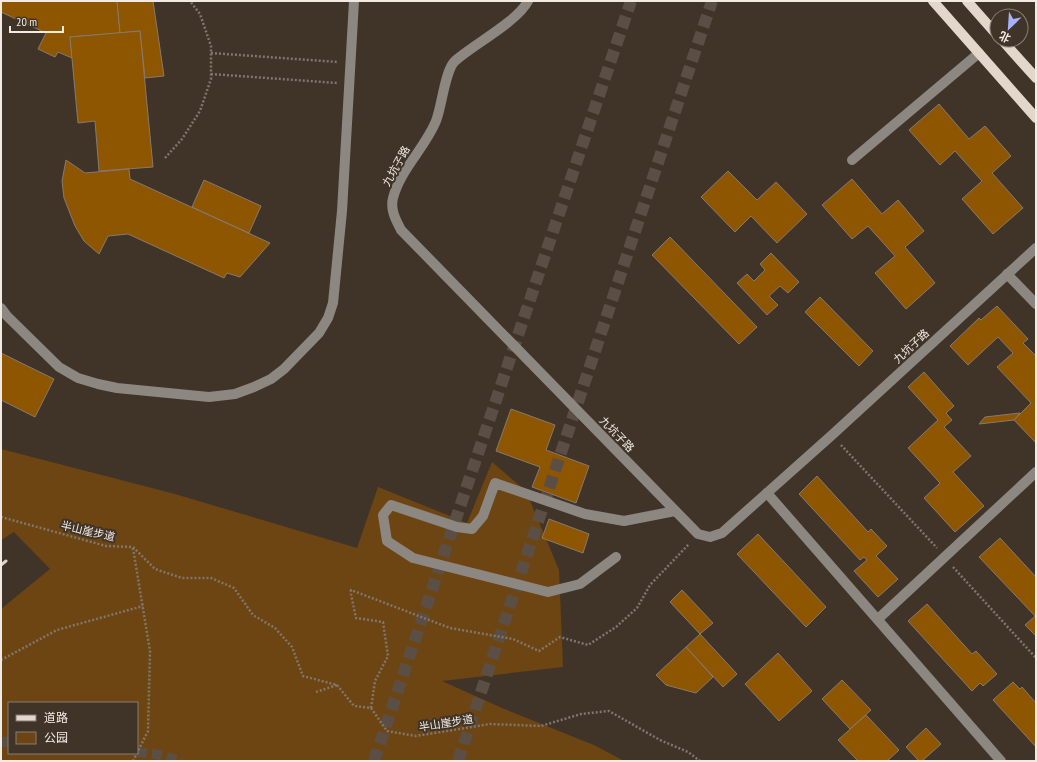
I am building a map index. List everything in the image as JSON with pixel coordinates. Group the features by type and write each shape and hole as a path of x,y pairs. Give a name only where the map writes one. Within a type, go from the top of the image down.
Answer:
{"main road":[{"path":"933,1 1036,118"},
{"path":"967,1 989,26"},
{"path":"1009,48 1036,78"}],"street":[{"path":"1,308 6,316 59,368 78,378 98,384 117,388 209,397 235,394 254,387 271,379 284,369 319,333 328,318 332,303 342,211 354,1"},
{"name":"九坑子路","path":"528,1 526,6 515,16 454,62 448,73 440,110 435,123 397,186 392,200 393,214 401,230 698,534 710,537 722,533 1036,248"},
{"path":"852,160 979,53"},
{"path":"1007,274 1036,304"},
{"path":"878,619 1036,472"},
{"path":"616,557 580,584 548,592 413,558 387,541 383,515 390,505 457,527 472,529 483,516 495,483 585,514 624,520 675,511"},
{"path":"767,493 1001,761"}],"path":[{"path":"164,158 182,139 200,111 211,79 210,46 200,14 190,1"},
{"path":"211,53 350,63"},
{"path":"211,74 349,84"},
{"name":"半山崖步道","path":"1,518 106,546 133,547"},
{"path":"133,547 155,569 182,578 211,578 234,588 253,614 274,628 292,647 303,676 337,685 354,706 371,708 375,681 388,656 383,622 356,618 351,594 352,590 450,628 513,638 539,651 560,637 588,645 616,626 637,608 650,585 698,534"},
{"path":"133,547 150,651 148,731 138,751"},
{"path":"1,660 57,630 143,606"},
{"path":"316,692 337,685"},
{"name":"半山崖步道","path":"371,708 387,731 416,736 490,724 541,726 581,714 610,711 660,740 688,752 700,761"}],"green space":[{"path":"1,449 175,494 357,548 378,487 467,523 492,462 526,491 559,570 563,667 442,681 502,708 596,746 624,761 1,761 1,609 50,569 14,532 1,540"}],"building":[{"path":"1,1 117,1 120,33 70,37 72,58 58,52 55,57 38,49 46,33 1,12"},
{"path":"117,1 153,1 164,76 145,78 140,31 120,33"},
{"path":"140,31 153,167 99,171 95,121 78,123 70,37"},
{"path":"939,104 969,139 985,126 1011,156 992,173 1023,208 993,234 962,199 982,181 955,151 940,165 909,130"},
{"path":"66,160 85,173 129,169 130,179 270,243 240,277 227,273 224,278 128,234 108,236 99,254 84,241 75,226 64,198 62,181"},
{"path":"728,171 757,200 776,182 807,214 777,243 751,216 735,232 701,197"},
{"path":"852,179 882,214 898,200 924,231 905,247 935,283 906,309 875,273 895,256 868,226 852,239 822,205"},
{"path":"204,180 261,206 249,233 192,207"},
{"path":"670,237 757,327 739,344 652,255"},
{"path":"771,253 799,282 788,293 780,286 769,296 778,305 767,315 737,283 747,274 754,281 765,270 760,264"},
{"path":"820,297 873,351 859,366 805,312"},
{"path":"997,306 1028,339 1023,343 1036,356 1036,443 1014,420 1031,403 997,367 1013,353 998,337 968,365 950,346 979,318 981,320"},
{"path":"1,353 54,379 35,417 1,400"},
{"path":"924,372 954,406 946,413 952,420 944,427 971,456 953,472 984,506 955,532 924,498 940,483 908,448 938,420 908,387"},
{"path":"511,409 555,425 546,450 589,466 576,503 532,487 540,467 496,451"},
{"path":"1020,413 1014,420 979,424 985,417"},
{"path":"817,476 868,532 871,529 887,546 876,556 898,579 878,597 854,571 867,560 864,557 860,560 799,494"},
{"path":"549,519 589,534 583,553 542,538"},
{"path":"758,534 826,607 806,627 737,554"},
{"path":"1000,538 1036,577 1036,636 1025,625 1035,616 979,557"},
{"path":"682,590 713,623 700,634 670,602"},
{"path":"927,604 972,654 976,651 997,674 983,686 980,683 972,691 908,621"},
{"path":"700,634 737,674 723,687 686,647"},
{"path":"686,647 713,677 696,693 666,685 656,675"},
{"path":"778,653 812,691 779,721 745,684"},
{"path":"842,680 871,710 850,729 822,699"},
{"path":"1013,682 1020,689 1022,687 1036,703 1036,747 993,700"},
{"path":"866,715 899,750 887,761 858,761 838,740"},
{"path":"926,728 941,744 922,761 919,761 906,747"}],"tunnel":[{"path":"374,761 631,1"},
{"path":"458,761 712,1"},
{"path":"1,742 8,742"},
{"path":"138,752 155,754 182,761"}],"railway":[{"path":"1,565 6,561"}]}
